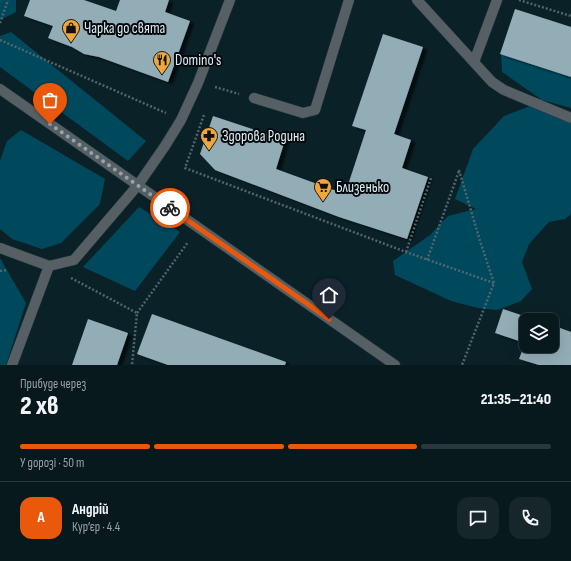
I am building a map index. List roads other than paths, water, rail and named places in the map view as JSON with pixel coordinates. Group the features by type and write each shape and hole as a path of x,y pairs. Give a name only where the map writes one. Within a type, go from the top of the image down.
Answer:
{"lane":[{"path":"0,248 49,266 74,260 138,185 181,120 198,83 230,0"},
{"path":"254,98 303,113 315,110 348,0"},
{"path":"417,0 492,82 504,90 571,118"},
{"path":"474,62 497,0"},
{"path":"0,89 395,365"},
{"path":"12,365 49,266"}],"place":[{"name":"Чарка до свята","path":"71,43"},
{"name":"Domino's","path":"162,75"},
{"name":"Здорова Родина","path":"209,151"},
{"name":"Близенько","path":"323,202"}]}
